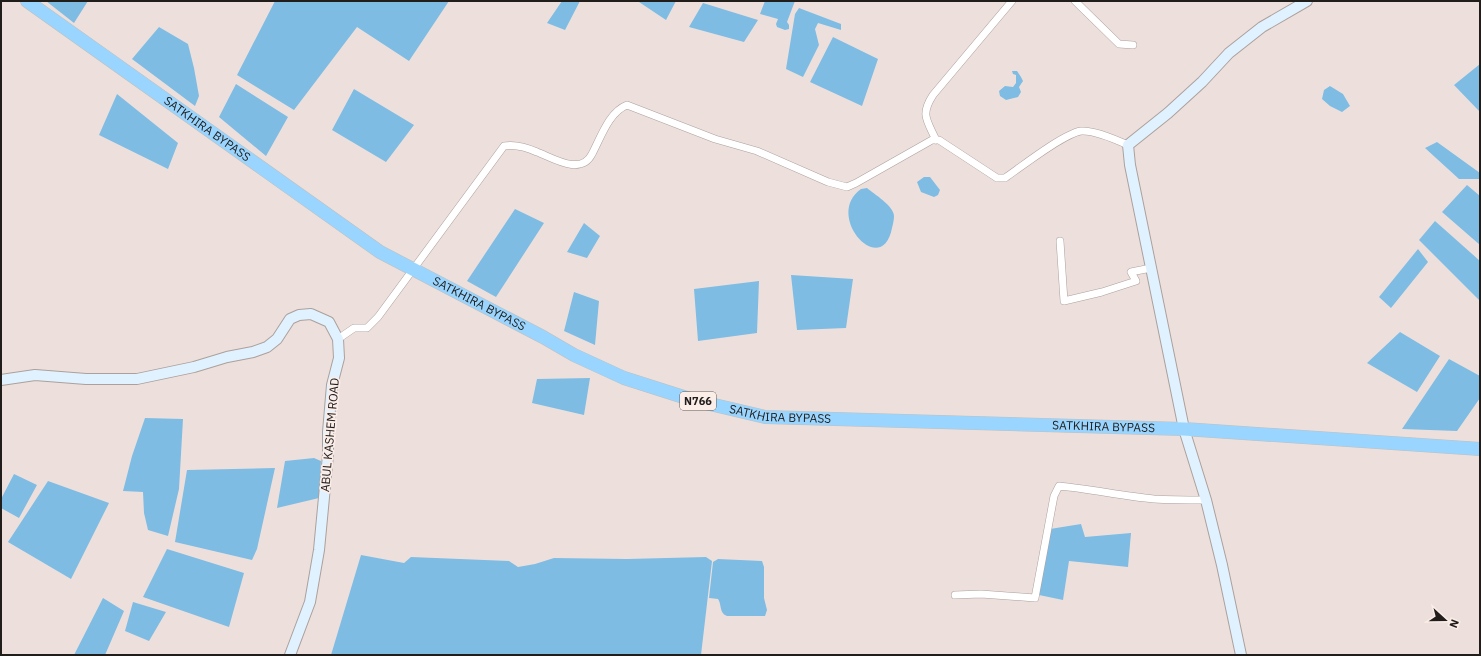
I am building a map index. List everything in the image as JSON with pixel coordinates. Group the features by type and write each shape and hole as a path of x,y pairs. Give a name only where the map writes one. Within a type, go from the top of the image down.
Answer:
{"highway":[{"name":"SATKHIRA BYPASS","path":"27,1 354,235 380,252 414,268 574,355 624,378 693,400 765,417 1184,429 1480,449"}],"street":[{"path":"936,140 925,114 927,105 933,95 1012,1"},
{"path":"1075,1 1118,44 1133,45"},
{"path":"1128,145 1168,113 1202,82 1229,53 1262,27 1307,1"},
{"path":"338,340 354,328 367,328 378,317 504,146 515,145 536,151 566,164 579,164 590,158 611,119 620,108 628,105 715,139 757,151 828,182 842,186 851,186 932,140 936,140 949,146 996,178 1001,179 1005,178 1065,138 1081,131 1098,134 1128,145"},
{"path":"1128,145 1130,165 1184,429 1206,500 1222,565 1240,655"},
{"path":"1060,241 1064,300 1102,292 1136,281 1131,272 1151,268"},
{"name":"ABUL KASHEM ROAD","path":"1,380 36,374 86,379 137,379 188,368 227,357 253,352 267,347 277,340 290,319 299,314 311,314 329,322 338,340 339,358 332,385 328,432 328,455 319,550 310,602 290,655"},
{"path":"955,595 981,594 1035,598 1054,496 1059,486 1153,498 1206,500"}],"water":[{"path":"46,1 88,1 74,23"},
{"path":"275,1 449,1 409,61 357,27 294,110 237,75"},
{"path":"562,1 580,1 565,30 547,23"},
{"path":"676,1 666,20 639,2"},
{"path":"765,1 795,1 787,22 789,29 785,30 777,27 776,24 778,19 760,14"},
{"path":"703,3 758,20 744,42 689,27"},
{"path":"799,8 841,24 841,30 818,23 815,29 819,45 803,77 786,69 795,14"},
{"path":"159,27 188,44 199,96 195,106 132,59"},
{"path":"833,37 878,59 862,106 810,82"},
{"path":"1480,64 1480,112 1454,85"},
{"path":"1012,71 1017,71 1023,81 1019,87 1021,92 1018,97 1006,100 1000,96 999,91 1005,86 1013,87 1016,83 1016,75 1013,74"},
{"path":"236,84 288,117 266,156 219,117"},
{"path":"1330,86 1343,94 1350,106 1342,112 1330,106 1322,99 1324,90"},
{"path":"354,89 414,125 386,162 332,130"},
{"path":"117,94 178,143 168,169 99,135"},
{"path":"1437,142 1480,173 1480,179 1459,179 1425,148"},
{"path":"924,177 930,177 940,190 938,195 934,197 921,192 917,182"},
{"path":"1467,185 1480,196 1480,245 1442,212"},
{"path":"867,188 891,208 894,216 892,228 886,242 878,248 868,246 858,238 851,227 848,214 851,201 861,189"},
{"path":"515,209 544,223 496,297 467,281"},
{"path":"1435,221 1480,261 1480,301 1419,240"},
{"path":"584,223 600,236 587,258 567,252"},
{"path":"1418,249 1428,262 1391,308 1379,297"},
{"path":"791,275 853,279 846,328 797,330"},
{"path":"759,281 757,333 698,341 694,289"},
{"path":"574,292 599,301 595,345 564,331"},
{"path":"1400,332 1440,356 1417,392 1367,363"},
{"path":"1449,359 1480,376 1480,398 1457,431 1402,429"},
{"path":"590,378 584,415 532,403 537,379"},
{"path":"145,418 183,419 179,489 168,536 148,530 144,513 143,492 123,491 132,456"},
{"path":"314,458 321,461 319,498 277,508 285,461"},
{"path":"275,468 257,549 252,560 175,542 187,470"},
{"path":"14,474 37,485 19,518 1,508 1,499"},
{"path":"48,481 109,503 71,579 8,542"},
{"path":"1081,524 1085,537 1131,533 1128,567 1069,561 1063,600 1039,595 1050,529"},
{"path":"167,549 244,573 229,627 143,597"},
{"path":"361,555 404,563 411,557 509,561 518,567 535,564 554,558 627,559 706,557 712,561 701,655 331,655"},
{"path":"718,559 762,561 764,567 764,598 767,610 765,616 727,616 724,615 718,599 709,598 713,562"},
{"path":"103,598 124,611 105,655 74,655"},
{"path":"133,602 166,612 149,641 125,631"}]}
